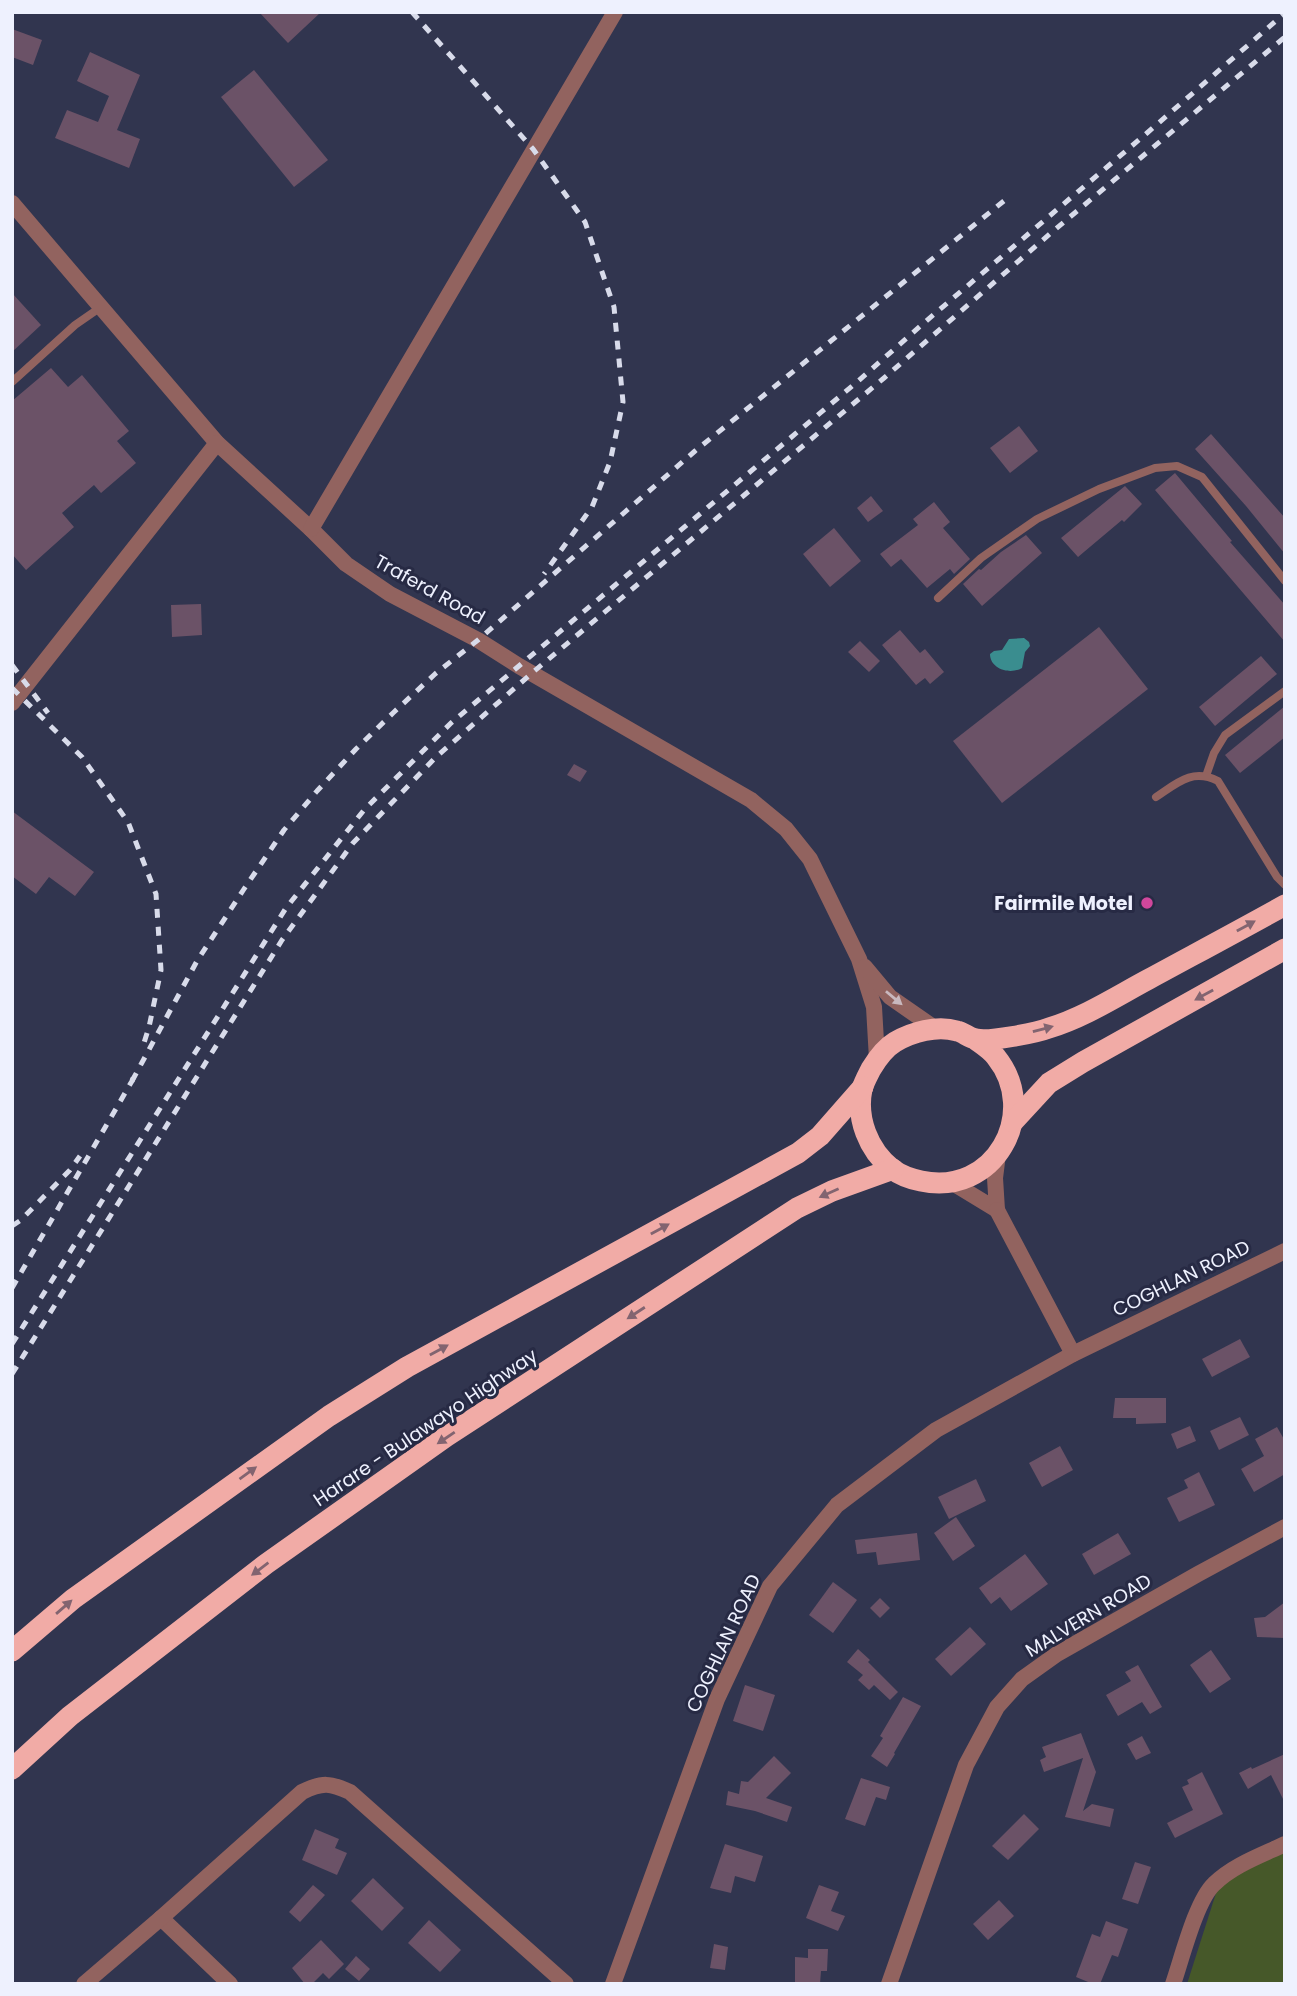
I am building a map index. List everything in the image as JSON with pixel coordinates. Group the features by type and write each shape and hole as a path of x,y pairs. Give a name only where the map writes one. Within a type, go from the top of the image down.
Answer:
{"highway":[{"path":"976,1040 1016,1036 1049,1028 1091,1010 1284,906"},
{"path":"1013,1122 1049,1083 1285,950"},
{"path":"12,1651 73,1598 329,1416 407,1367 798,1153 820,1136 863,1087 877,1059 893,1043 914,1033 936,1029 957,1030 976,1040 995,1055 1008,1075 1015,1098 1013,1122 998,1154 985,1167 969,1177 951,1182 931,1183 911,1178 893,1169 876,1153 865,1133 860,1110 863,1087"},
{"name":"Harare - Bulawayo Highway","path":"12,1769 70,1716 266,1564 447,1436 796,1208 832,1191 893,1169"}],"street":[{"path":"311,529 615,12"},
{"name":"Traferd Road","path":"12,203 217,443 346,564 390,594 478,640 751,800 786,829 810,859 859,960 874,1007 877,1059"},
{"path":"12,703 217,443"},
{"name":"Traferd Road","path":"859,960 890,997 936,1029"},
{"path":"998,1154 995,1178 997,1210 1073,1353"},
{"path":"951,1182 997,1210"},
{"name":"COGHLAN ROAD","path":"613,1984 717,1699 770,1586 837,1505 936,1430 1073,1353 1285,1251"},
{"name":"MALVERN ROAD","path":"889,1984 966,1765 997,1707 1022,1679 1058,1654 1285,1527"},
{"path":"84,1984 161,1919 302,1792 317,1784 333,1785 350,1792 566,1984"},
{"path":"1173,1984 1202,1901 1214,1884 1234,1869 1285,1844"},
{"path":"161,1919 230,1984"}],"lane":[{"path":"12,382 75,325 101,307"},
{"path":"938,598 981,558 1037,519 1099,489 1155,468 1177,466 1202,477 1285,581"},
{"path":"1206,776 1214,753 1225,735 1285,691"},
{"path":"1156,797 1190,776 1206,776 1218,781 1277,877 1285,885"},
{"path":"1277,877 1284,906"}],"shaded area":[{"path":"1024,638 1030,646 1025,652 1022,668 1007,671 993,664 990,654 1002,650 1009,639"},
{"path":"1285,1846 1285,1984 1187,1984 1224,1868"}],"building":[{"path":"259,12 321,12 288,43"},
{"path":"12,29 42,40 33,65 12,57"},
{"path":"90,52 140,75 117,130 140,139 129,168 55,138 67,110 98,122 109,96 77,81"},
{"path":"254,70 328,160 294,187 221,97"},
{"path":"12,293 41,325 12,352"},
{"path":"51,368 68,387 82,375 129,431 117,441 136,463 101,493 94,485 62,513 74,527 26,570 12,554 12,401"},
{"path":"1019,426 1038,451 1010,473 990,448"},
{"path":"1211,434 1285,518 1285,554 1195,449"},
{"path":"1175,473 1285,605 1285,642 1155,490"},
{"path":"1125,486 1142,504 1124,522 1122,520 1078,557 1061,538"},
{"path":"871,496 883,511 868,522 857,508"},
{"path":"934,502 950,522 943,528 970,559 954,574 950,569 927,588 901,559 891,567 880,554 918,525 913,519"},
{"path":"834,528 861,561 830,587 803,554"},
{"path":"1026,535 1042,553 982,606 963,584"},
{"path":"201,604 202,635 172,637 171,605"},
{"path":"1099,627 1148,689 1002,803 953,741"},
{"path":"900,630 920,653 925,649 944,672 930,684 925,678 916,685 882,645"},
{"path":"860,641 880,661 869,672 848,652"},
{"path":"1261,656 1277,674 1215,726 1199,707"},
{"path":"1285,706 1285,737 1240,773 1225,755"},
{"path":"574,764 587,771 580,782 567,775"},
{"path":"12,811 94,872 75,896 49,877 36,894 12,876"},
{"path":"1240,1339 1250,1357 1212,1377 1202,1359"},
{"path":"1115,1398 1166,1398 1166,1423 1136,1424 1136,1418 1113,1418"},
{"path":"1240,1417 1249,1435 1219,1450 1210,1431"},
{"path":"1190,1426 1196,1441 1177,1449 1171,1434"},
{"path":"1277,1427 1285,1441 1285,1474 1254,1492 1241,1469 1264,1456 1255,1439"},
{"path":"1060,1446 1073,1470 1042,1487 1029,1463"},
{"path":"1199,1472 1215,1505 1179,1522 1167,1498 1188,1488 1184,1480"},
{"path":"976,1479 986,1501 949,1519 938,1497"},
{"path":"956,1517 975,1546 953,1561 934,1533"},
{"path":"917,1533 920,1560 878,1565 876,1552 857,1554 855,1540"},
{"path":"1118,1533 1131,1554 1094,1575 1082,1554"},
{"path":"1025,1554 1048,1584 1011,1611 1000,1597 991,1604 979,1588"},
{"path":"833,1582 857,1600 833,1633 809,1615"},
{"path":"880,1598 890,1608 880,1618 870,1608"},
{"path":"1285,1602 1285,1638 1257,1637 1254,1618 1265,1617"},
{"path":"970,1627 986,1644 951,1676 935,1659"},
{"path":"858,1649 898,1692 890,1700 874,1685 869,1690 858,1680 863,1675 847,1662"},
{"path":"1211,1650 1231,1679 1210,1693 1190,1665"},
{"path":"1138,1665 1162,1707 1150,1714 1142,1702 1118,1716 1106,1695 1131,1681 1125,1672"},
{"path":"745,1685 775,1695 763,1731 733,1721"},
{"path":"903,1697 921,1706 887,1767 871,1756"},
{"path":"1081,1733 1096,1772 1083,1811 1092,1804 1114,1809 1110,1827 1065,1817 1083,1758 1044,1772 1040,1760 1046,1757 1042,1747"},
{"path":"1142,1736 1151,1753 1136,1760 1127,1744"},
{"path":"1285,1754 1285,1803 1271,1775 1248,1789 1239,1773"},
{"path":"774,1756 791,1773 766,1798 792,1807 787,1822 726,1805 728,1791 739,1794 741,1781 748,1782"},
{"path":"1202,1772 1223,1814 1175,1838 1167,1823 1193,1810 1182,1787 1189,1784 1187,1780"},
{"path":"861,1778 890,1787 886,1800 876,1797 865,1826 845,1819"},
{"path":"1024,1814 1039,1829 1008,1860 992,1846"},
{"path":"315,1829 339,1839 335,1848 347,1853 337,1875 302,1860"},
{"path":"725,1844 763,1856 755,1882 735,1876 731,1893 710,1888"},
{"path":"1135,1862 1151,1867 1138,1904 1122,1899"},
{"path":"373,1878 404,1908 382,1931 351,1901"},
{"path":"313,1885 325,1895 300,1922 289,1912"},
{"path":"819,1885 839,1892 831,1911 845,1916 838,1931 806,1918"},
{"path":"999,1900 1014,1916 988,1940 973,1924"},
{"path":"429,1920 461,1950 440,1972 408,1943"},
{"path":"1106,1921 1128,1929 1118,1957 1112,1955 1100,1984 1093,1984 1076,1977 1092,1934 1100,1937"},
{"path":"321,1940 344,1964 329,1979 323,1973 312,1984 305,1984 292,1968"},
{"path":"714,1944 728,1947 725,1970 710,1968"},
{"path":"808,1949 828,1949 827,1971 821,1971 820,1984 795,1984 795,1957 808,1958"},
{"path":"356,1956 370,1969 359,1981 345,1969"}],"railway":[{"path":"412,12 533,149 585,222 614,307 623,402 610,462 592,507 544,574"},
{"path":"12,1344 286,908 364,810 451,723 857,382 1285,13"},
{"path":"12,1374 282,940 353,843 436,757 532,673 1285,37"},
{"path":"132,1081 197,961 244,889 284,830 356,749 435,674 478,640 695,451 1010,196"},
{"path":"12,665 48,713"},
{"path":"12,688 82,757 128,822 156,894 161,970 143,1046"},
{"path":"12,1288 135,1073"},
{"path":"12,1226 70,1170 80,1156"}],"place":[{"name":"Fairmile Motel","path":"1147,903"}]}
